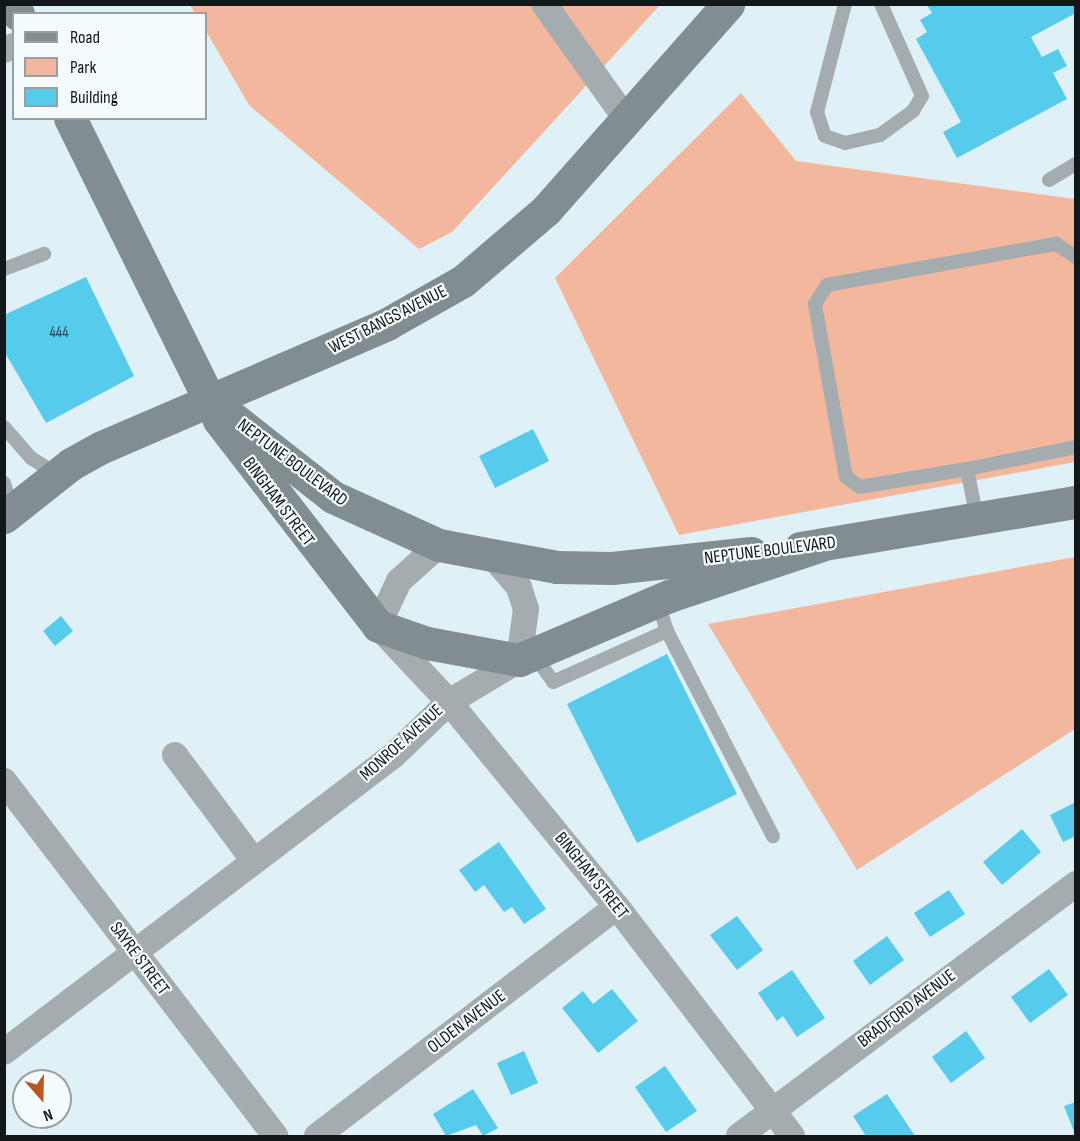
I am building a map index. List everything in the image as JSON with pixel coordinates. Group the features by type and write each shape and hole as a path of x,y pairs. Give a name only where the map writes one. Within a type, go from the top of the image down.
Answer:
{"street":[{"path":"544,4 626,119"},
{"name":"WEST BANGS AVENUE","path":"7,504 102,447 387,324 463,281 515,242 728,4"},
{"name":"NEPTUNE BOULEVARD","path":"71,120 210,400 333,497 439,545 493,557 612,568 821,545 1076,502"},
{"name":"BINGHAM STREET","path":"210,400 248,464 378,626 449,702 617,907 792,1137"},
{"path":"439,545 399,581 378,626 427,643 526,656 526,609 519,587 493,557"},
{"name":"MONROE AVENUE","path":"4,1052 394,755 449,702 526,656 662,616 821,545"},
{"path":"175,755 254,861"},
{"name":"SAYRE STREET","path":"4,781 275,1137"},
{"name":"BRADFORD AVENUE","path":"739,1137 1076,884"},
{"name":"OLDEN AVENUE","path":"317,1137 617,907"}],"lane":[{"path":"845,4 817,112 825,136 845,143 880,135 913,111 922,96 881,4"},
{"path":"1048,180 1076,164"},
{"path":"1076,256 1056,244 827,285 815,304 846,477 860,487 1076,447"},
{"path":"4,269 44,254"},
{"path":"4,427 31,458 57,474"},
{"path":"967,469 976,519"},
{"path":"662,616 774,836"}],"green space":[{"path":"190,5 660,5 452,232 419,249 249,105 207,33 207,12 194,12"},
{"path":"741,93 796,161 1075,199 1075,462 679,535 555,278"},
{"path":"1075,557 1075,729 857,870 708,624"}],"building":[{"path":"927,5 1076,5 1076,13 1031,37 1042,57 1058,49 1067,66 1053,73 1067,99 957,158 943,132 961,122 916,39 927,32 920,20 932,13"},
{"path":"86,277 134,376 46,423 4,351 4,315"},
{"path":"533,429 549,461 495,488 479,456"},
{"path":"61,616 73,631 55,646 43,631"},
{"path":"667,654 737,794 637,843 567,704"},
{"path":"1076,802 1076,836 1063,842 1050,815"},
{"path":"1022,829 1041,852 1002,885 983,862"},
{"path":"499,842 546,909 524,924 512,907 504,912 484,885 475,892 459,870"},
{"path":"949,890 965,914 930,937 914,913"},
{"path":"737,916 763,950 737,970 710,935"},
{"path":"887,936 904,960 870,985 853,961"},
{"path":"1049,969 1068,995 1030,1023 1011,997"},
{"path":"792,970 825,1018 797,1037 783,1016 777,1021 758,993"},
{"path":"612,989 638,1021 598,1053 562,1008 583,991 593,1004"},
{"path":"966,1031 985,1058 951,1083 932,1057"},
{"path":"524,1051 538,1083 511,1095 497,1063"},
{"path":"665,1066 697,1111 666,1132 635,1087"},
{"path":"473,1089 498,1128 483,1136 476,1125 446,1136 433,1114"},
{"path":"887,1094 915,1136 866,1136 853,1116"},
{"path":"1076,1102 1076,1134 1075,1134 1064,1106"}]}
